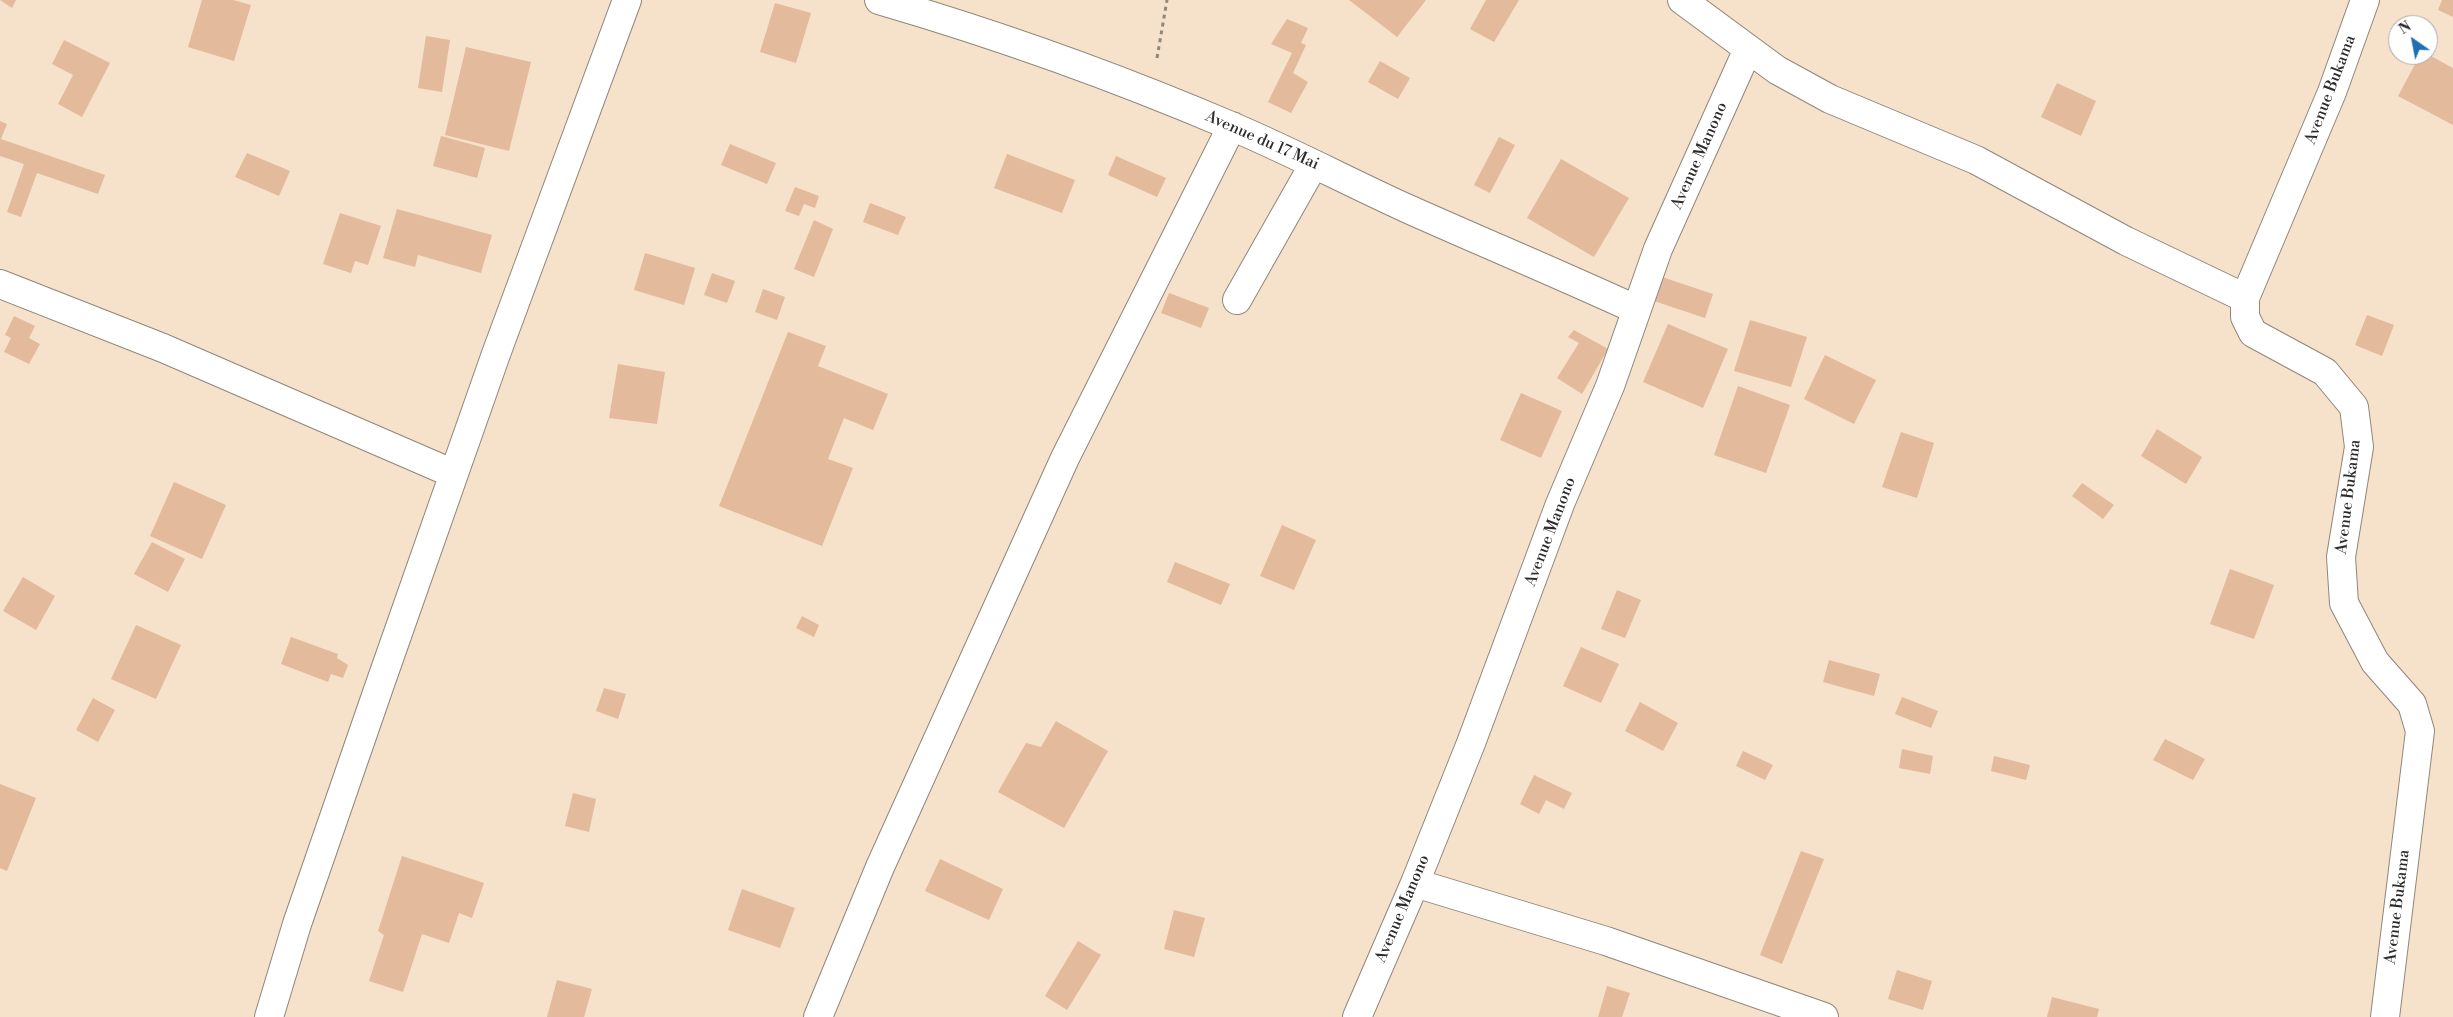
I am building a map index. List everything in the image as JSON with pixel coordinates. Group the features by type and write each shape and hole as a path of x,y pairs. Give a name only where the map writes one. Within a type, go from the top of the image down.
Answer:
{"street":[{"path":"269,1017 297,924 454,474 627,0"},
{"name":"Avenue du 17 Mai","path":"879,0 993,34 1232,126 1635,309"},
{"path":"1682,0 1777,70 1830,99 1976,160 2126,241 2245,298"},
{"name":"Avenue Bukama","path":"2365,0 2332,92 2245,298 2245,317 2253,333 2325,372 2354,407 2359,447 2341,557 2344,603 2374,662 2412,704 2420,731 2385,1017"},
{"name":"Avenue Manono","path":"1357,1017 1416,883 1471,744 1560,504 1610,386 1635,309 1658,249 1748,49"},
{"path":"818,1017 880,867 1065,458 1232,126"},
{"path":"1237,300 1314,164"},
{"path":"0,284 163,348 454,474"},
{"path":"1416,883 1606,941 1824,1017"}],"path":[{"path":"1150,93 1167,0"}],"building":[{"path":"0,0 16,0 12,8"},
{"path":"202,0 233,0 251,5 234,61 188,47"},
{"path":"1349,0 1426,0 1397,37"},
{"path":"1486,0 1519,0 1494,42 1470,29"},
{"path":"2442,0 2453,0 2453,17 2438,10"},
{"path":"775,3 811,13 796,63 760,52"},
{"path":"1287,19 1308,28 1301,43 1306,45 1293,73 1308,82 1291,113 1268,102 1292,53 1271,44"},
{"path":"426,36 450,40 442,92 418,88"},
{"path":"64,40 110,63 82,117 58,104 73,75 52,64"},
{"path":"466,47 531,62 509,151 445,135"},
{"path":"2438,60 2453,68 2453,125 2398,96 2415,65 2438,65"},
{"path":"1380,61 1410,78 1398,99 1368,82"},
{"path":"2057,83 2096,101 2081,136 2041,117"},
{"path":"0,121 7,124 1,139 105,175 98,194 37,173 21,217 7,212 24,164 0,156"},
{"path":"441,136 485,148 477,178 433,166"},
{"path":"1499,137 1515,145 1490,193 1474,185"},
{"path":"730,144 776,163 767,184 721,165"},
{"path":"247,153 290,171 279,196 235,177"},
{"path":"1007,154 1075,180 1062,213 994,188"},
{"path":"1116,156 1166,178 1157,197 1108,175"},
{"path":"1561,159 1629,198 1594,257 1527,218"},
{"path":"795,187 819,196 815,208 804,204 799,216 785,211"},
{"path":"870,203 906,217 898,235 863,222"},
{"path":"397,209 492,235 481,273 418,255 415,267 383,258"},
{"path":"340,213 381,226 368,265 355,261 351,273 323,264"},
{"path":"814,220 833,229 814,277 794,269"},
{"path":"645,253 695,268 684,305 634,290"},
{"path":"712,273 735,281 727,303 704,295"},
{"path":"1656,275 1713,294 1705,318 1648,299"},
{"path":"763,289 785,297 777,320 755,312"},
{"path":"1169,293 1209,308 1201,328 1161,313"},
{"path":"2367,315 2394,325 2382,356 2355,345"},
{"path":"14,316 35,326 29,338 40,344 29,364 4,352 11,338 5,335"},
{"path":"1750,320 1807,337 1791,387 1734,371"},
{"path":"1668,324 1728,349 1703,408 1643,382"},
{"path":"1574,330 1608,349 1582,394 1557,378 1579,343 1568,337"},
{"path":"788,332 826,346 818,366 888,394 873,430 844,418 828,459 853,468 822,546 719,506"},
{"path":"1825,355 1876,380 1854,424 1804,399"},
{"path":"618,364 665,372 657,424 609,418"},
{"path":"1738,386 1790,405 1766,473 1714,455"},
{"path":"1521,393 1562,411 1541,458 1500,440"},
{"path":"2157,429 2202,457 2186,484 2141,456"},
{"path":"1901,432 1934,443 1917,498 1882,487"},
{"path":"174,482 226,505 202,559 150,536"},
{"path":"2082,483 2114,505 2103,519 2072,496"},
{"path":"1282,525 1316,540 1294,590 1260,576"},
{"path":"152,542 185,559 168,592 134,574"},
{"path":"1175,562 1230,584 1221,605 1167,582"},
{"path":"2230,569 2274,585 2254,639 2210,624"},
{"path":"23,577 55,596 36,630 3,611"},
{"path":"1617,590 1641,600 1625,638 1601,629"},
{"path":"802,616 819,625 814,637 796,628"},
{"path":"136,625 181,645 156,699 111,679"},
{"path":"291,637 338,654 337,658 348,665 343,678 331,674 328,682 281,664"},
{"path":"1581,647 1619,664 1601,703 1563,686"},
{"path":"1829,660 1880,674 1874,696 1823,682"},
{"path":"604,688 626,694 618,719 596,711"},
{"path":"1902,697 1938,711 1931,728 1895,714"},
{"path":"93,698 115,710 98,742 76,730"},
{"path":"1640,702 1678,723 1663,751 1625,731"},
{"path":"1056,721 1108,751 1064,828 998,792 1026,743 1041,747"},
{"path":"2165,739 2205,759 2193,780 2153,760"},
{"path":"1902,749 1933,756 1930,774 1899,768"},
{"path":"1743,751 1773,765 1765,780 1736,766"},
{"path":"1994,756 2030,765 2026,780 1991,771"},
{"path":"1534,775 1572,793 1564,809 1546,800 1539,814 1520,804"},
{"path":"0,784 36,798 7,871 0,868"},
{"path":"573,793 596,799 589,832 565,826"},
{"path":"1801,851 1824,859 1782,964 1760,955"},
{"path":"402,856 484,883 472,918 459,913 449,943 422,934 403,992 369,981 384,935 378,931"},
{"path":"940,859 1003,889 989,920 925,891"},
{"path":"742,889 795,908 780,948 728,930"},
{"path":"1174,910 1205,918 1194,957 1164,949"},
{"path":"1078,941 1101,955 1067,1010 1045,996"},
{"path":"1897,970 1932,981 1923,1010 1888,999"},
{"path":"557,980 592,989 584,1017 547,1017"},
{"path":"1607,986 1630,993 1622,1017 1598,1017"},
{"path":"2052,997 2099,1009 2097,1017 2047,1017"}]}
